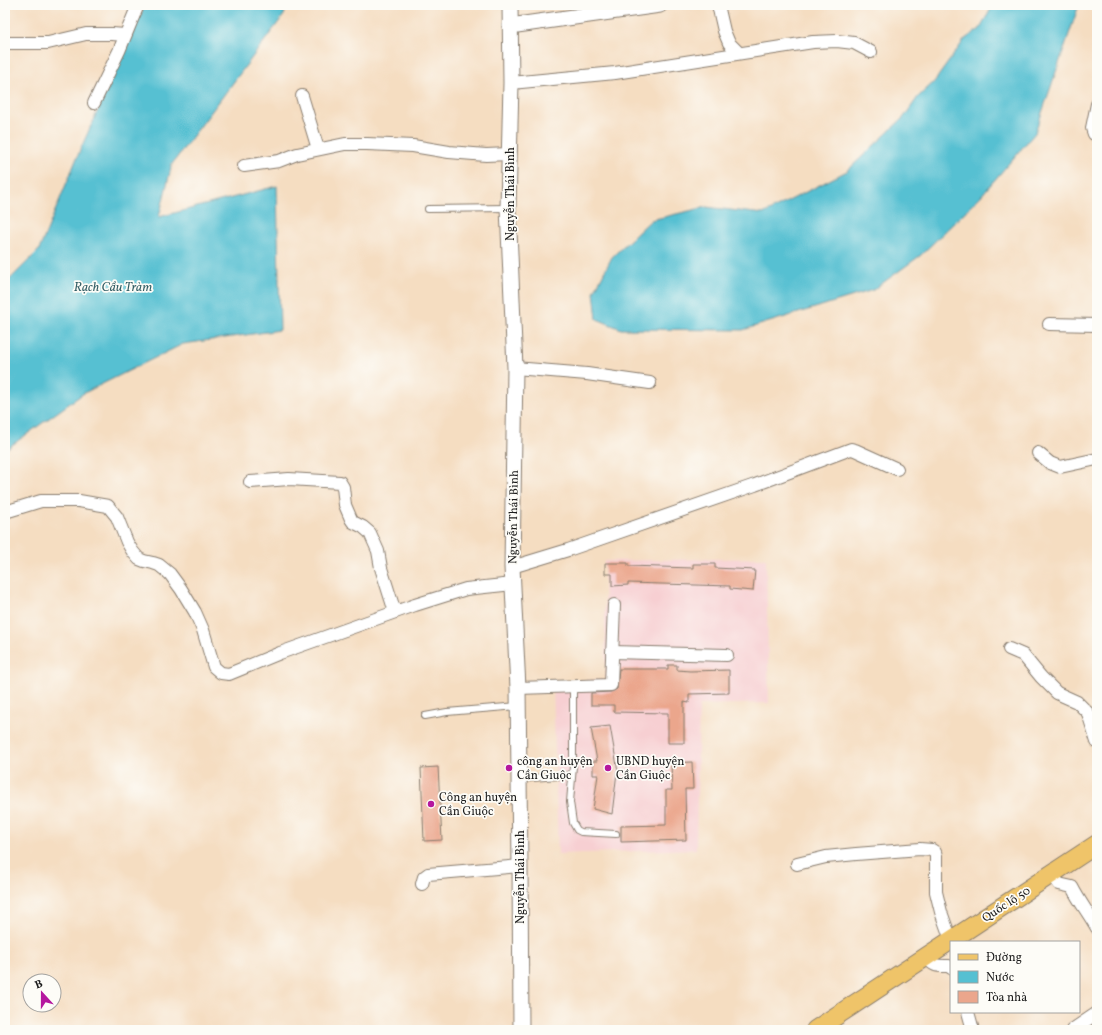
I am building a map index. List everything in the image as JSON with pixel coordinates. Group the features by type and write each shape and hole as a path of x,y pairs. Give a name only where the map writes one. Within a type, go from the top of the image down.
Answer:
{"main road":[{"name":"Quốc lộ 50","path":"815,1030 1097,844"}],"street":[{"path":"94,104 138,5"},
{"name":"Nguyễn Thái Bình","path":"510,5 511,83 508,208 514,368 512,567 518,688 521,1030"},
{"path":"510,26 660,5"},
{"path":"718,5 726,37 729,43 739,53"},
{"path":"5,43 48,43 86,34 125,35"},
{"path":"511,83 615,73 813,42 837,41 854,43 871,52"},
{"path":"302,96 318,149"},
{"path":"1097,104 1092,128 1094,134 1097,135"},
{"path":"244,166 280,161 296,154 345,144 413,146 449,152 486,155 509,154"},
{"path":"1049,324 1097,325"},
{"path":"514,368 587,374 650,384"},
{"path":"512,567 568,550 754,485 851,449 897,469"},
{"path":"1038,453 1050,463 1060,467 1097,459"},
{"path":"250,482 289,479 340,482 343,487 345,505 353,522 363,527 370,533 378,551 381,568 395,612"},
{"path":"5,512 41,501 80,501 108,506 117,517 127,542 136,555 144,561 160,565 170,574 181,589 204,630 214,667 221,673 229,674 280,653 395,612 466,589 513,584"},
{"path":"518,688 611,685 614,605"},
{"path":"1009,649 1023,655 1041,677 1057,693 1077,702 1088,713 1097,742"},
{"path":"612,652 727,655"},
{"path":"797,864 826,857 915,849 932,850 935,852 936,856 936,892 951,940"},
{"path":"422,884 424,877 428,874 520,866"},
{"path":"1052,874 1060,884 1072,887 1080,903 1086,909 1097,928"},
{"path":"926,957 932,964 939,967 950,967"},
{"path":"968,1013 973,1030"},
{"path":"1072,1030 1097,1013"}],"lane":[{"path":"428,209 508,208"},
{"path":"573,686 572,775 570,802 573,823 577,830 581,832 616,834"},
{"path":"425,716 518,706"},
{"path":"519,779 572,775"}],"shaded area":[{"name":"UBND huyện Cần Giuộc","path":"766,558 769,703 699,705 696,849 558,854 553,682 606,680 604,561"}],"water":[{"name":"Rạch Cầu Tràm","path":"145,5 287,5 284,15 172,164 159,217 277,186 280,330 183,344 84,393 5,450 5,284 39,250 81,148"},
{"path":"993,5 1079,5 1035,133 980,197 921,255 873,290 743,330 621,329 597,319 594,292 612,257 651,220 706,207 763,214 847,171 904,117 918,97 934,82 965,39 980,29"}],"building":[{"path":"605,563 628,563 628,566 693,568 693,564 715,564 715,568 755,570 753,591 730,589 730,586 628,583 628,585 612,586 612,574 605,574"},
{"path":"668,665 677,665 677,670 729,670 729,693 689,694 689,703 684,702 684,743 668,743 668,713 614,712 614,705 591,705 591,693 611,692 617,689 619,669 668,669"},
{"name":"UBND huyện Cần Giuộc","path":"610,726 618,772 612,814 593,809 598,775 593,775 593,761 597,761 591,728"},
{"path":"692,762 693,789 685,789 686,840 621,842 621,826 666,825 666,790 672,790 671,763"},
{"name":"Công an huyện Cần Giuộc","path":"438,767 442,840 424,841 421,768"}],"place":[{"name":"công an huyện Cần Giuộc","path":"509,768"},
{"name":"UBND huyện Cần Giuộc","path":"608,768"},
{"name":"Công an huyện Cần Giuộc","path":"431,804"}]}
